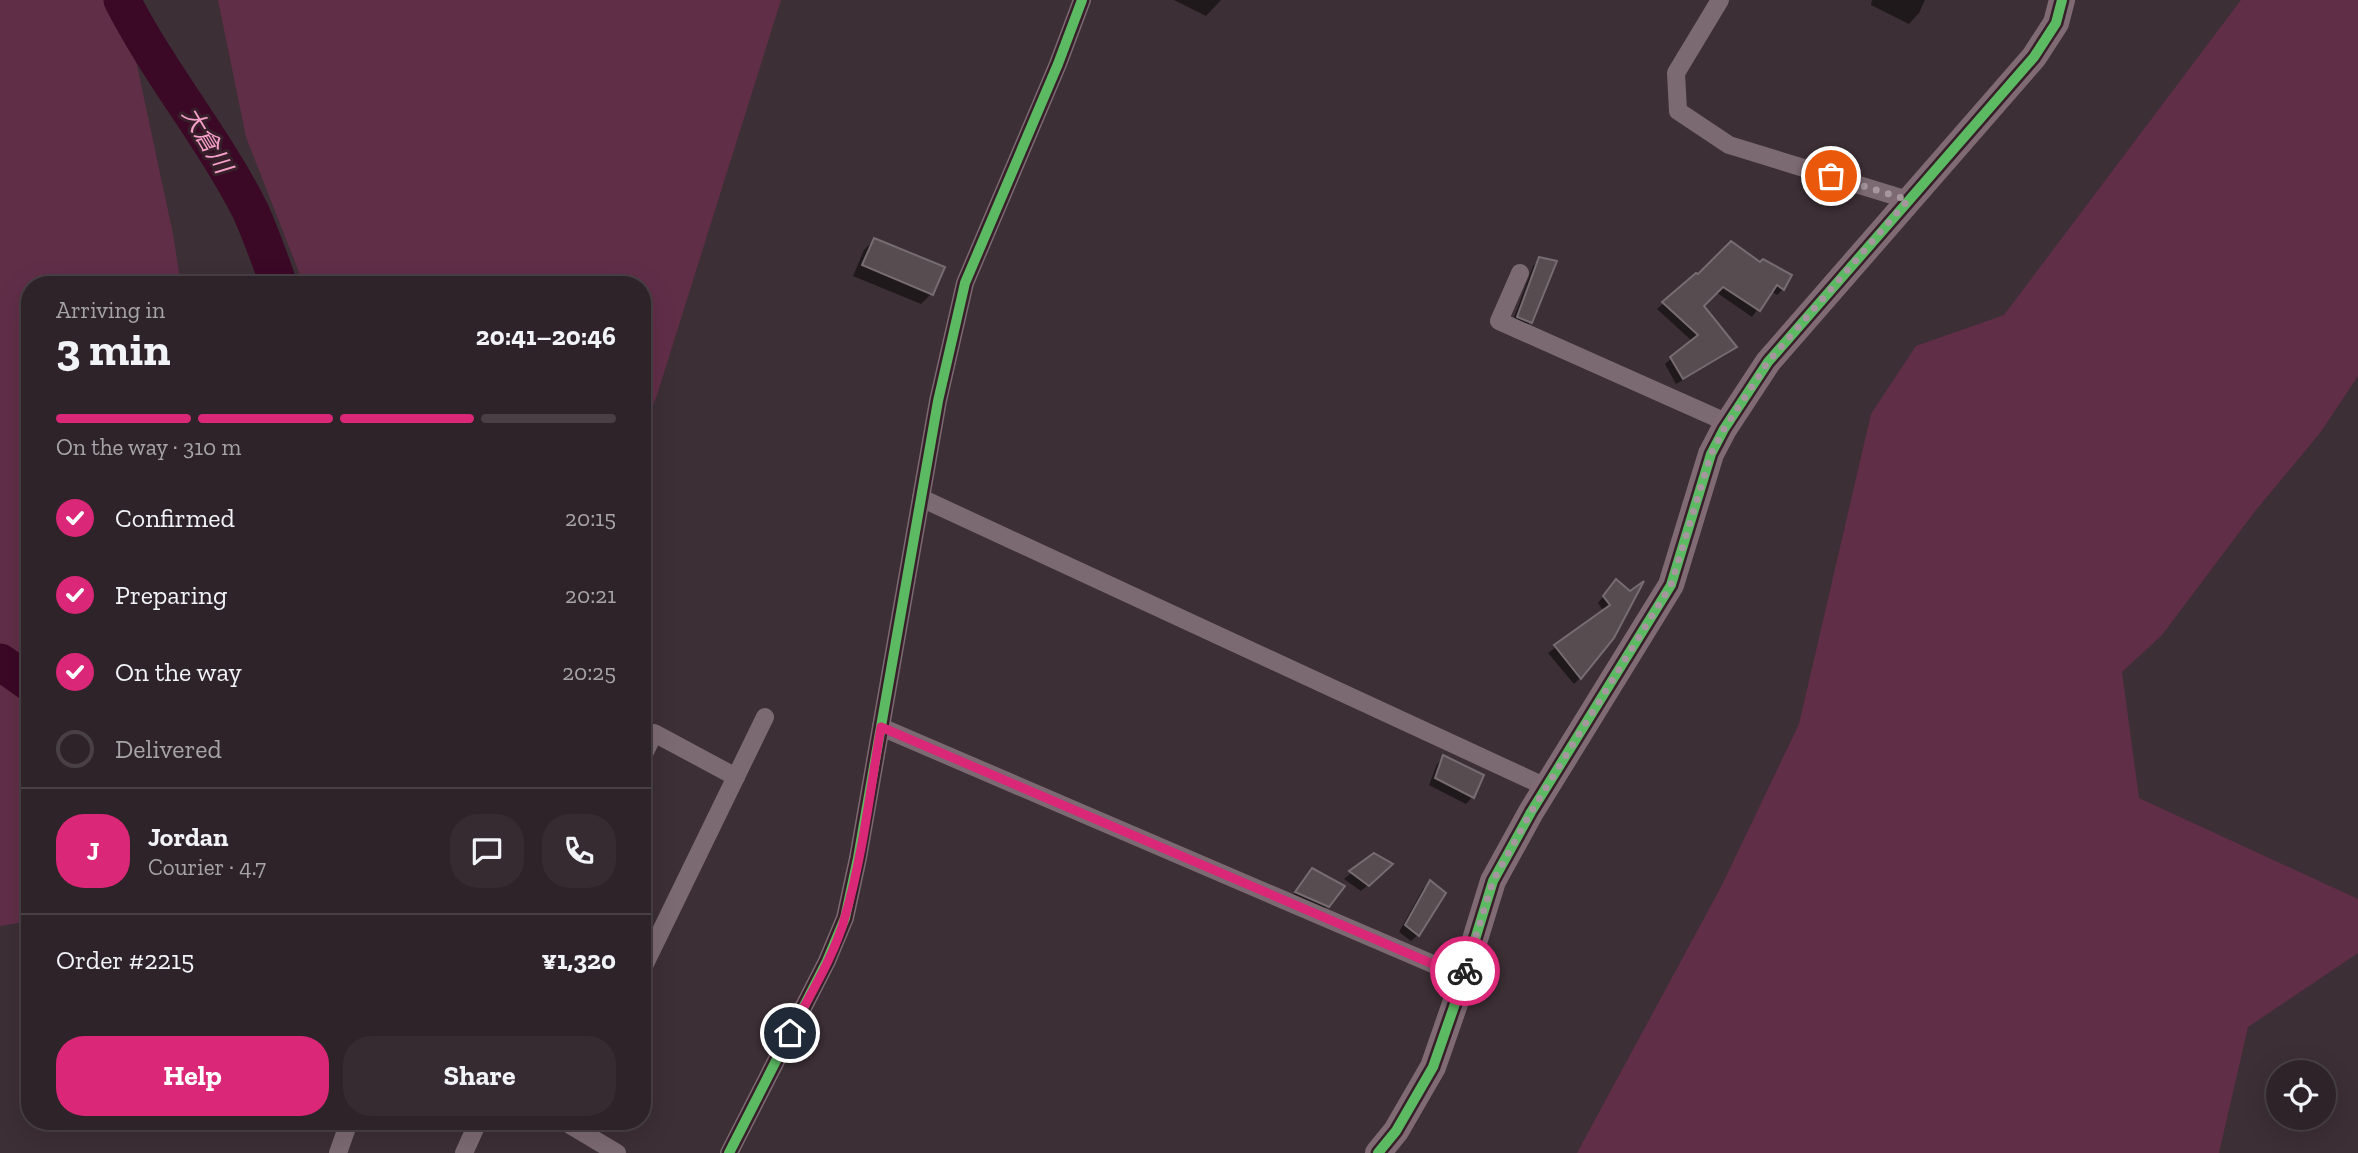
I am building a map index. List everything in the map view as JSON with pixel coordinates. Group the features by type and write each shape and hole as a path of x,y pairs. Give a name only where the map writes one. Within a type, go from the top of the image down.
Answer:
{"street":[{"path":"729,1153 827,961 845,918 858,858 938,401 965,283 1058,64 1082,0"},
{"path":"1720,0 1676,74 1678,111 1729,145 1908,200"},
{"path":"1378,1153 1396,1130 1433,1067 1493,881 1546,787 1671,585 1711,454 1728,423 1768,362 2034,57 2056,23 2062,0"},
{"path":"1520,273 1499,321 1728,423"},
{"path":"921,498 1546,787"},
{"path":"651,952 765,717"},
{"path":"881,727 1463,977"},
{"path":"651,739 654,733 736,777"},
{"path":"338,1153 346,1130"},
{"path":"464,1153 474,1130"},
{"path":"581,1130 617,1153"}],"shaded area":[{"path":"0,0 123,0 180,276 21,276 21,922 0,926"},
{"path":"218,0 781,0 651,411 651,276 300,276 246,137"},
{"path":"2241,0 2358,0 2358,376 2320,433 2256,510 2162,635 2122,672 2139,798 2358,899 2358,953 2248,1027 2219,1153 1577,1153 1721,887 1799,724 1871,414 1916,346 2004,315"}],"building":[{"path":"874,238 945,267 933,295 862,265"},
{"path":"1731,241 1760,262 1763,259 1792,275 1784,290 1777,285 1760,311 1723,287 1704,306 1737,347 1683,379 1670,357 1698,335 1662,302 1698,274"},
{"path":"1539,257 1557,261 1532,323 1517,317"},
{"path":"1616,579 1630,591 1644,581 1614,638 1581,679 1554,645 1610,605 1603,596"},
{"path":"1443,755 1484,775 1474,798 1435,778"},
{"path":"1374,853 1393,864 1369,886 1349,871"},
{"path":"1312,868 1345,886 1329,907 1295,892"},
{"path":"1430,880 1446,893 1419,936 1405,925"}],"waterway":[{"name":"大倉川","path":"122,0 152,53 235,183 254,219 276,276"},
{"name":"大倉川","path":"0,662 21,677"}],"cycle path":[{"path":"729,1153 827,961 845,918 858,858 938,401 965,283 1058,64 1082,0"},
{"path":"1378,1153 1396,1131 1433,1067 1493,881 1531,812 1671,585 1711,454 1724,429 1768,362 2034,57 2056,23 2062,0"}],"way so far":[{"path":"1465,971 1493,881 1531,812 1671,585 1711,454 1724,429 1768,362 1908,200 1831,176"}],"route":[{"path":"790,1033 827,961 845,918 881,727 1463,977 1465,971"}]}
